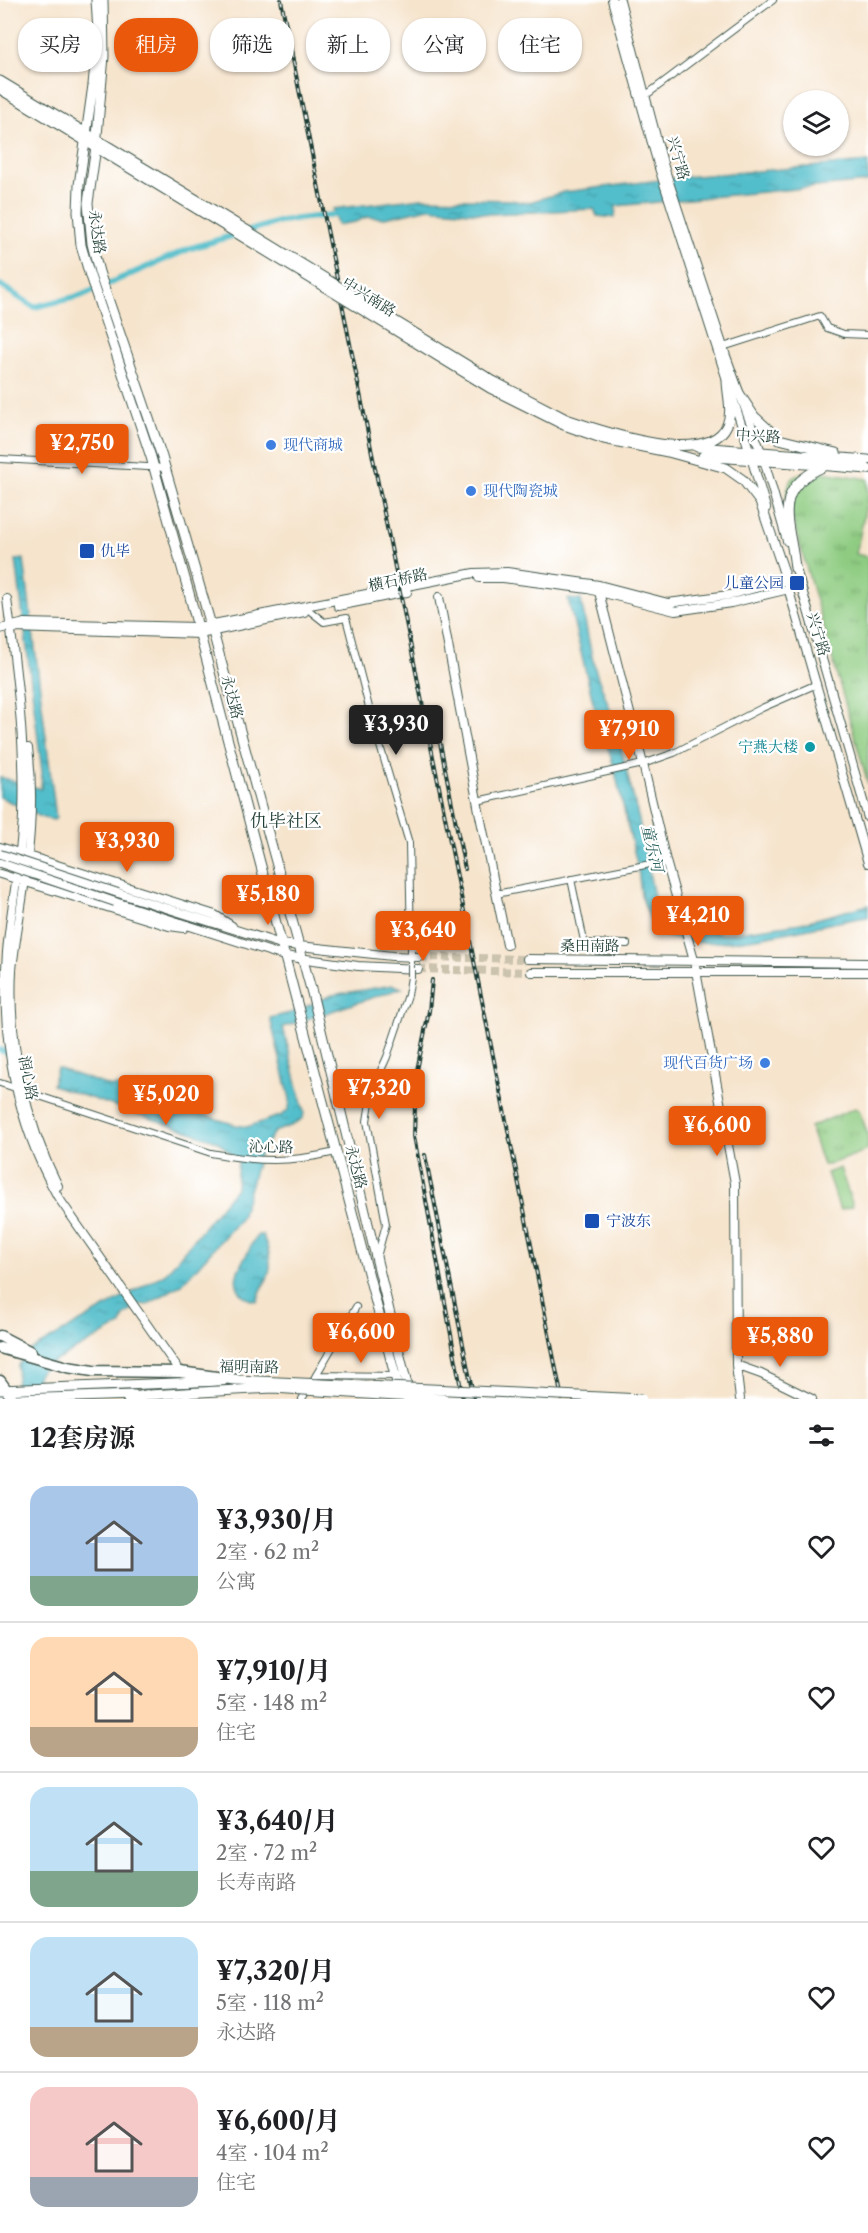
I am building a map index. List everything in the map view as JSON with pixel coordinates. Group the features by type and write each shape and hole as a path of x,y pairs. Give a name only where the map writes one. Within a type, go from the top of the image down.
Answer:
{"highway":[{"path":"0,1336 17,1346 67,1367"},
{"path":"0,1348 67,1367 93,1371 180,1372 238,1380"},
{"path":"0,1381 15,1399"},
{"path":"128,1399 148,1395"}],"main road":[{"name":"永达路","path":"96,0 98,32 79,185 78,212 81,244 154,468 336,1152 400,1376 411,1399"},
{"name":"永达路","path":"103,0 104,56 88,203 92,244 99,272 166,468 312,993 376,1260 400,1376 402,1399"},
{"name":"兴宁路","path":"612,0 750,455 868,863"},
{"name":"兴宁路","path":"620,0 662,168"},
{"name":"中兴南路","path":"0,81 86,137"},
{"name":"中兴南路","path":"0,89 96,143 490,388 604,439 669,448 726,468 743,480 760,502 786,580"},
{"name":"兴宁路","path":"679,224 762,456 868,818"},
{"name":"兴宁路","path":"723,431 729,417 727,380"},
{"name":"兴宁路","path":"737,390 754,416 779,439"},
{"name":"中兴南路","path":"669,448 707,441 723,431"},
{"name":"中兴路","path":"779,439 809,448 834,452 843,458"},
{"name":"中兴路","path":"669,448 762,456 868,460"},
{"name":"中兴路","path":"762,456 825,466 868,469"},
{"path":"795,568 786,507 795,487 811,472 825,466"},
{"name":"横石桥路","path":"0,629 25,623 199,631 464,575 492,572 525,574 599,585 668,603 729,595 786,580"},
{"name":"横石桥路","path":"212,628 480,578 519,579 599,592 668,609 682,610 730,603 786,580"},
{"path":"599,592 644,764 666,861 697,973 735,1183 736,1365 740,1399"},
{"path":"439,597 477,801 507,945"},
{"name":"润心路","path":"7,599 21,714 30,764 29,848 13,962 12,1012 20,1090"},
{"name":"润心路","path":"21,714 24,770 21,853 7,950 7,1036 20,1090 39,1142 74,1219 176,1366"},
{"path":"0,847 215,915 237,930"},
{"path":"0,854 200,929 284,956 358,966 418,969"},
{"path":"0,863 281,944 419,957"},
{"path":"0,874 169,926 200,929"},
{"name":"桑田南路","path":"527,959 868,963"},
{"name":"桑田南路","path":"531,972 868,972"},
{"path":"736,1365 761,1374 812,1399"},
{"name":"福明南路","path":"0,1389 238,1380 642,1399"},
{"name":"福明南路","path":"15,1399 273,1388 443,1399"}],"street":[{"path":"645,96 773,0"},
{"path":"723,347 820,316 826,328 844,334 868,335"},
{"path":"0,459 166,468"},
{"path":"310,611 324,622 346,618 372,719 410,843 411,977 408,995 372,1090 367,1121 386,1224 376,1260"},
{"path":"477,801 644,764 674,753 762,708 817,684"},
{"path":"496,894 666,861"},
{"path":"571,879 584,941 627,944"},
{"name":"沁心路","path":"0,1083 211,1154 274,1162 303,1160 336,1152"},
{"path":"305,1399 316,1375 356,1307"},
{"path":"316,1375 400,1376"}],"green space":[{"path":"817,471 868,479 868,496 856,554 868,557 868,784 786,496 792,479 805,472"},
{"path":"855,1108 859,1110 868,1135 868,1150 823,1165 810,1127"},
{"path":"840,1168 853,1206 840,1210 827,1173"}],"water":[{"path":"868,162 868,182 616,206 615,218 597,216 594,209 490,214 429,208 385,218 367,217 337,225 333,209 422,198 511,200 526,203 564,192 684,177"},
{"path":"24,559 56,818 54,820 43,818 0,797 0,777 41,789 42,772 16,560"},
{"path":"568,599 581,600 591,652 613,717 639,820 654,897 664,924 694,925 723,934 801,923 868,905 868,917 727,942 698,942 673,938 653,929 641,895 638,868 613,764 593,702"},
{"path":"393,985 402,988 283,1027 304,1112 303,1118 293,1125 274,1132 260,1153 241,1218 182,1284 147,1305 141,1304 124,1316 121,1325 44,1367 37,1376 36,1399 15,1399 18,1365 31,1350 166,1273 236,1188 238,1160 217,1141 52,1085 57,1068 109,1086 126,1087 156,1096 179,1107 247,1127 282,1115 289,1109 290,1099 270,1018 294,1012 332,995"},
{"path":"258,1235 262,1235 266,1244 270,1264 269,1274 258,1301 244,1296 236,1282 240,1267"}],"waterway":[{"path":"248,231 281,221 341,214"},
{"path":"0,285 34,307 80,296 191,248 238,234"},
{"path":"0,1050 12,1054"}],"tunnel":[{"path":"419,957 527,959"},
{"path":"418,969 531,972"}],"railway":[{"path":"281,0 562,1399"},
{"path":"440,743 465,869"},
{"path":"432,980 429,1011 416,1075 414,1136 463,1399"},
{"path":"425,1155 474,1399"}],"place":[{"name":"现代商城","path":"271,445"},
{"name":"现代陶瓷城","path":"471,491"},
{"name":"仇毕","path":"87,551"},
{"name":"儿童公园","path":"797,583"},
{"name":"宁燕大楼","path":"810,747"},
{"name":"现代百货广场","path":"765,1063"},
{"name":"宁波东","path":"592,1221"}],"district":[{"name":"仇毕社区","path":"286,821"}],"water label":[{"name":"童乐河","path":"653,848"}]}
